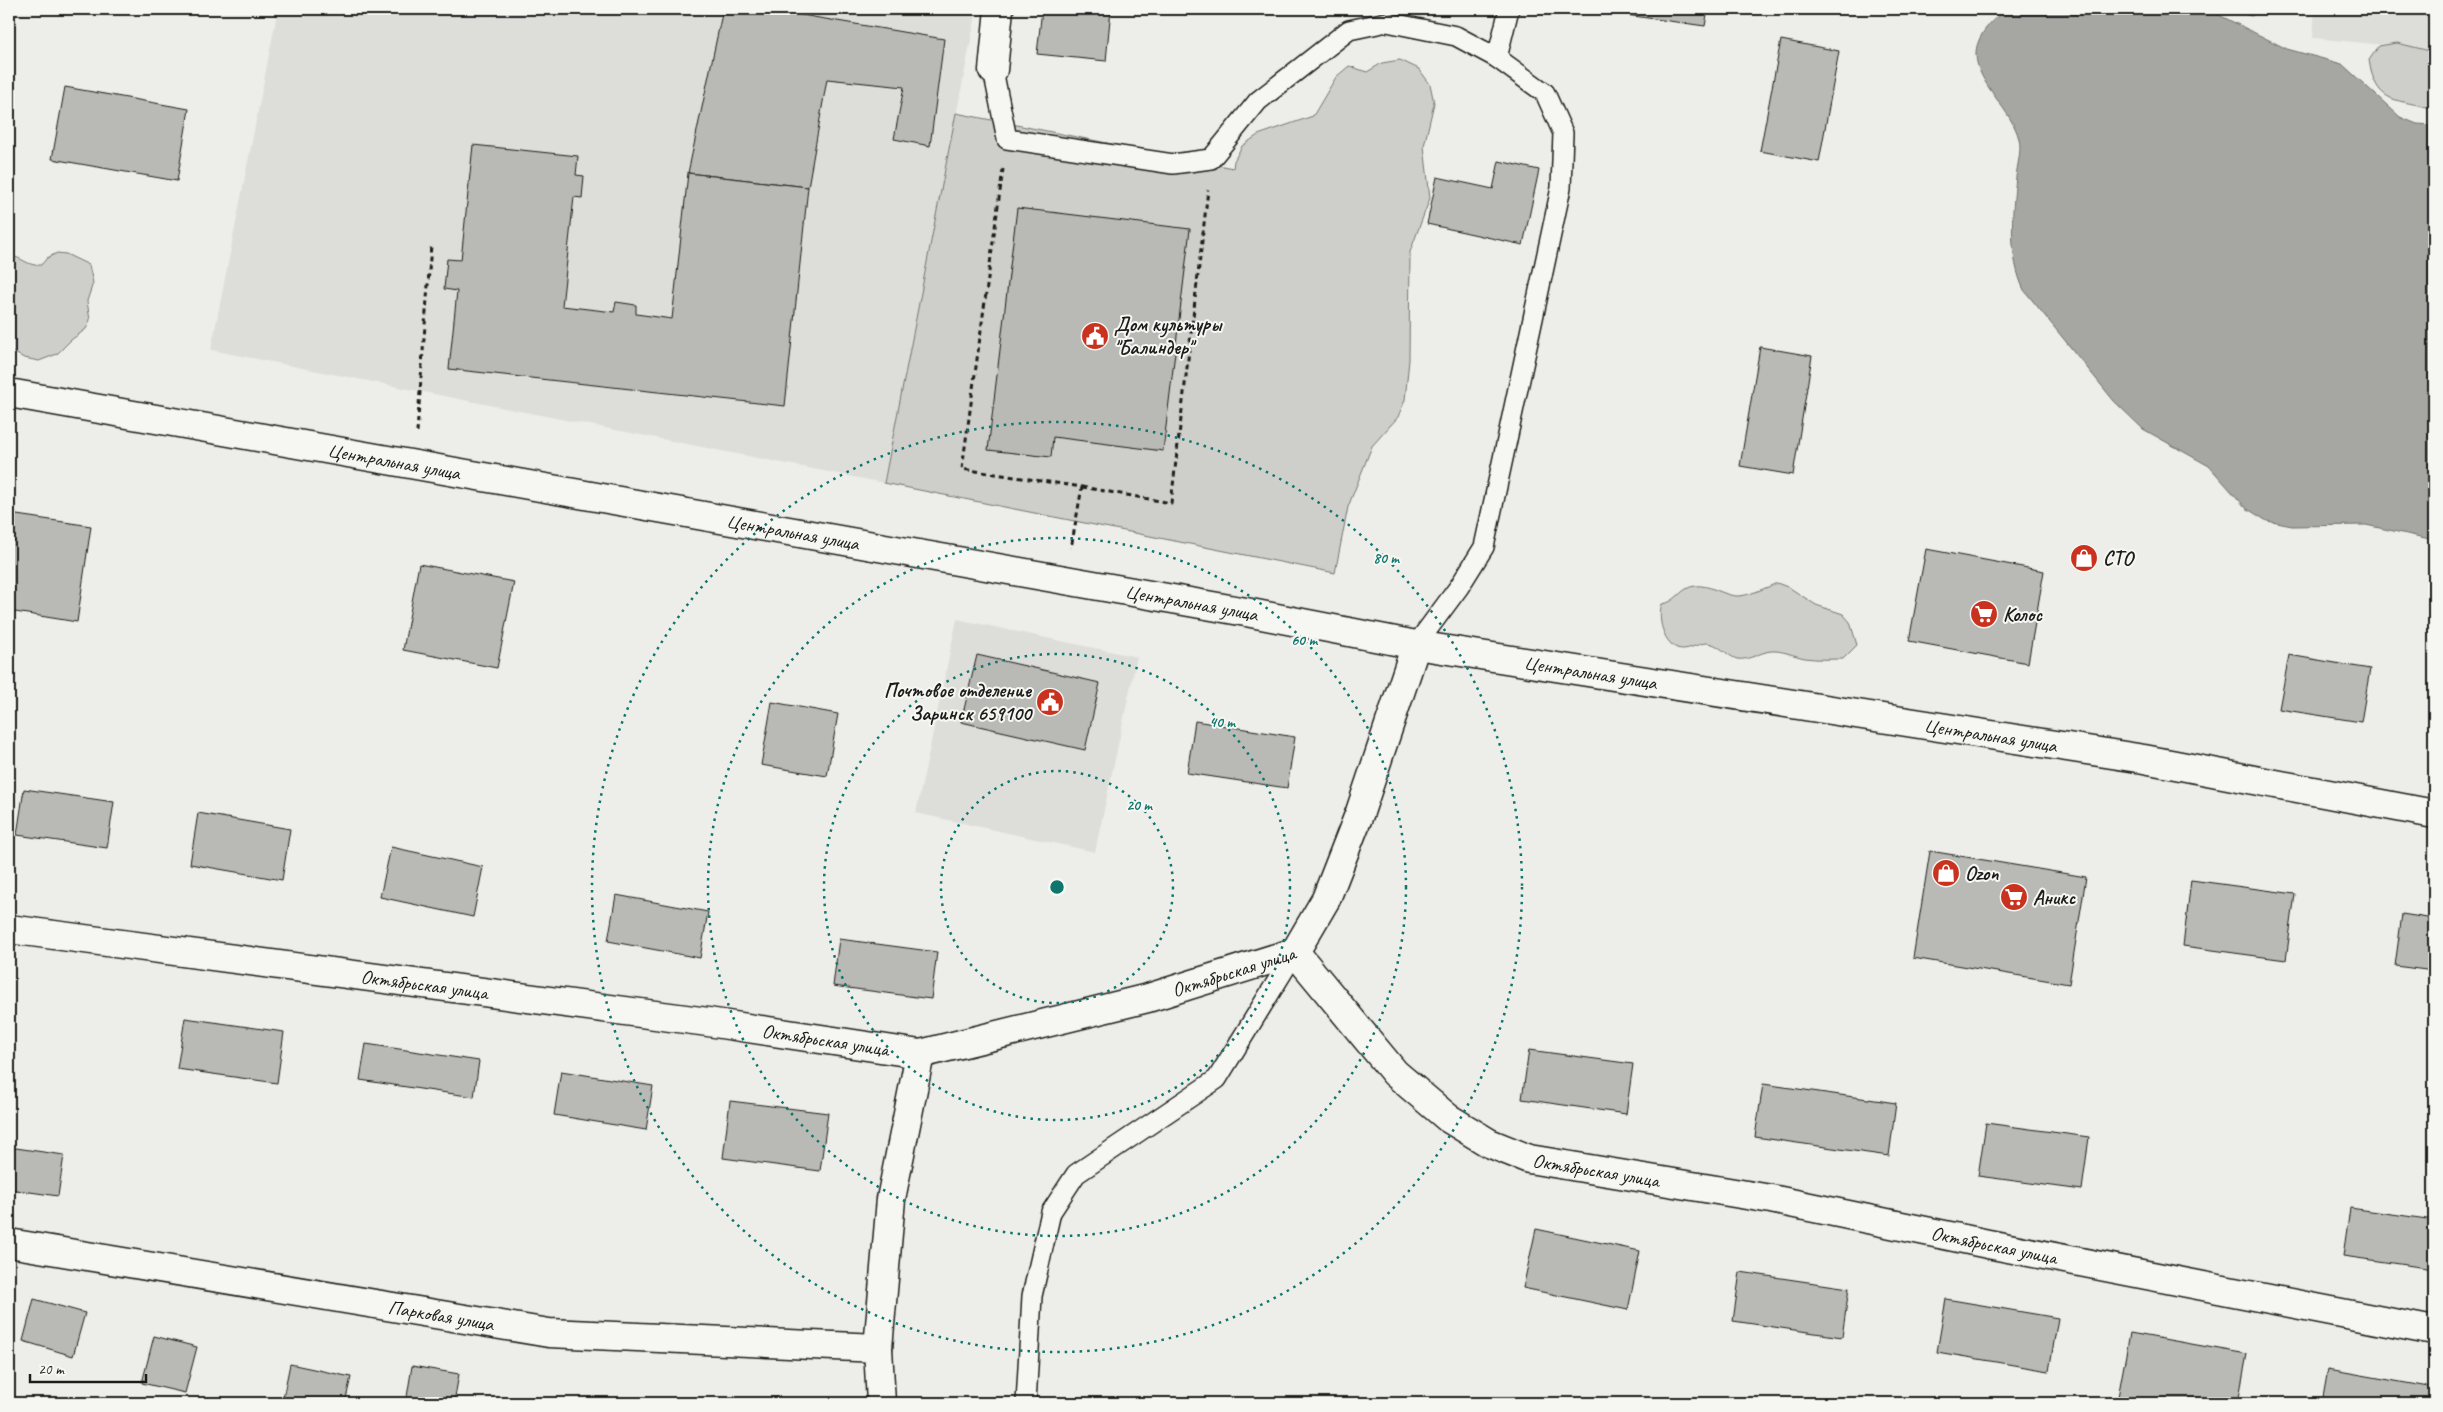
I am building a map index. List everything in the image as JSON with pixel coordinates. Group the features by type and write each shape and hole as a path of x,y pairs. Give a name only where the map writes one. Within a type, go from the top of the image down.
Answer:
{"street":[{"path":"993,70 999,9"},
{"name":"Центральная улица","path":"9,393 1237,610 1416,644 2144,759 2434,814"},
{"path":"1295,952 1326,899 1333,882 1360,812 1416,644"},
{"name":"Октябрьская улица","path":"9,929 708,1022 920,1054 1148,998 1295,952 1395,1073 1448,1118 1489,1143 1529,1159 1771,1199 1998,1246 2434,1331"},
{"path":"881,1403 878,1348 891,1199 920,1054"},
{"name":"Парковая улица","path":"9,1243 550,1333 878,1348"}],"lane":[{"path":"1498,58 1509,9"},
{"path":"993,70 1007,139 1173,164 1211,159 1258,101 1348,30 1388,22 1456,36 1498,58 1545,94 1563,133 1561,188 1484,547 1459,587 1416,644"},
{"path":"1026,1403 1032,1296 1052,1212 1076,1174 1217,1079 1295,952"}],"path":[{"path":"1007,139 962,469 1172,503 1211,159"},
{"path":"415,465 431,245"},
{"path":"1075,527 1082,487"}],"shaded area":[{"path":"278,9 977,9 884,483 211,350"},
{"path":"2010,9 2054,9 2077,15 2108,9 2198,9 2219,15 2287,49 2342,64 2400,117 2417,124 2434,125 2434,540 2366,525 2292,526 2267,521 2246,508 2209,466 2143,429 2114,401 2024,290 2015,263 2012,235 2020,143 2015,128 1982,76 1976,55 1982,34 1992,21"},
{"path":"2229,9 2266,9 2251,16"},
{"path":"2315,9 2434,9 2434,50 2313,38"},
{"path":"2397,43 2434,52 2434,109 2391,98 2377,86 2372,75 2369,60 2379,46"},
{"path":"1400,60 1419,69 1430,84 1434,103 1424,146 1430,198 1410,252 1409,360 1405,400 1398,417 1372,446 1348,507 1335,573 884,483 956,113 1233,168 1234,161 1242,146 1258,135 1313,116 1336,77 1349,66 1367,72 1382,63"},
{"path":"57,253 66,254 89,265 93,283 87,301 90,320 86,329 57,354 39,361 24,358 9,350 9,256 41,265 47,258"},
{"path":"1777,583 1790,588 1816,605 1843,614 1850,622 1857,645 1843,659 1810,659 1775,651 1750,658 1737,659 1719,647 1707,643 1684,649 1677,648 1668,640 1662,629 1660,616 1662,604 1671,601 1690,587 1700,586 1740,596"},
{"path":"957,619 1137,657 1095,852 916,813"}],"building":[{"path":"723,9 766,9 944,39 930,146 894,139 904,87 827,79 808,187 688,173"},
{"path":"1042,9 1111,9 1106,61 1037,54"},
{"path":"1583,9 1708,9 1705,26"},
{"path":"1781,40 1839,51 1819,162 1760,151"},
{"path":"65,87 189,109 177,181 52,159"},
{"path":"473,145 578,156 576,175 584,176 582,198 574,197 562,306 614,312 616,302 636,305 636,314 672,319 688,173 808,187 785,406 449,369 457,291 444,289 447,259 461,260"},
{"path":"1499,161 1539,170 1523,245 1427,224 1437,177 1493,189"},
{"path":"1017,208 1190,229 1163,451 1053,437 1051,457 988,450"},
{"path":"1760,347 1812,356 1793,475 1740,466"},
{"path":"10,514 91,526 77,622 9,611"},
{"path":"1926,549 2044,571 2028,663 1909,641"},
{"path":"419,564 514,582 497,668 403,650"},
{"path":"977,655 1100,683 1085,750 961,722"},
{"path":"2289,655 2370,669 2361,722 2279,709"},
{"path":"772,702 838,714 827,776 761,765"},
{"path":"1195,721 1295,737 1287,788 1187,773"},
{"path":"24,789 114,802 107,848 17,835"},
{"path":"198,813 290,829 282,880 190,864"},
{"path":"391,847 483,867 473,917 380,897"},
{"path":"1930,851 2086,877 2069,984 1913,958"},
{"path":"2191,880 2295,894 2286,960 2183,946"},
{"path":"616,895 708,912 700,958 608,941"},
{"path":"2402,914 2434,919 2434,971 2395,966"},
{"path":"839,939 937,952 931,999 833,986"},
{"path":"185,1018 284,1032 277,1083 177,1069"},
{"path":"366,1044 479,1061 474,1097 360,1080"},
{"path":"1529,1050 1633,1064 1626,1114 1522,1099"},
{"path":"561,1071 653,1086 646,1130 554,1115"},
{"path":"1763,1084 1896,1103 1889,1156 1755,1137"},
{"path":"730,1101 828,1113 820,1171 723,1158"},
{"path":"1986,1123 2089,1137 2082,1190 1978,1176"},
{"path":"9,1147 64,1155 58,1196 9,1189"},
{"path":"2350,1208 2434,1220 2434,1269 2343,1256"},
{"path":"1536,1229 1640,1251 1628,1310 1523,1288"},
{"path":"1740,1272 1849,1288 1842,1337 1733,1321"},
{"path":"34,1299 85,1313 73,1356 23,1341"},
{"path":"1946,1299 2058,1318 2049,1371 1937,1352"},
{"path":"2130,1333 2247,1354 2238,1403 2154,1403 2118,1397"},
{"path":"154,1336 197,1347 185,1393 142,1383"},
{"path":"290,1364 351,1377 345,1403 282,1403"},
{"path":"412,1366 459,1374 454,1403 406,1403"},
{"path":"2328,1369 2434,1388 2431,1403 2322,1403"}],"place":[{"name":"Дом культуры \"Балиндер\"","path":"1095,336"},
{"name":"СТО","path":"2084,558"},
{"name":"Колос","path":"1984,614"},
{"name":"Почтовое отделение Заринск 659100","path":"1050,702"},
{"name":"Ozon","path":"1946,873"},
{"name":"Аникс","path":"2014,897"}]}
